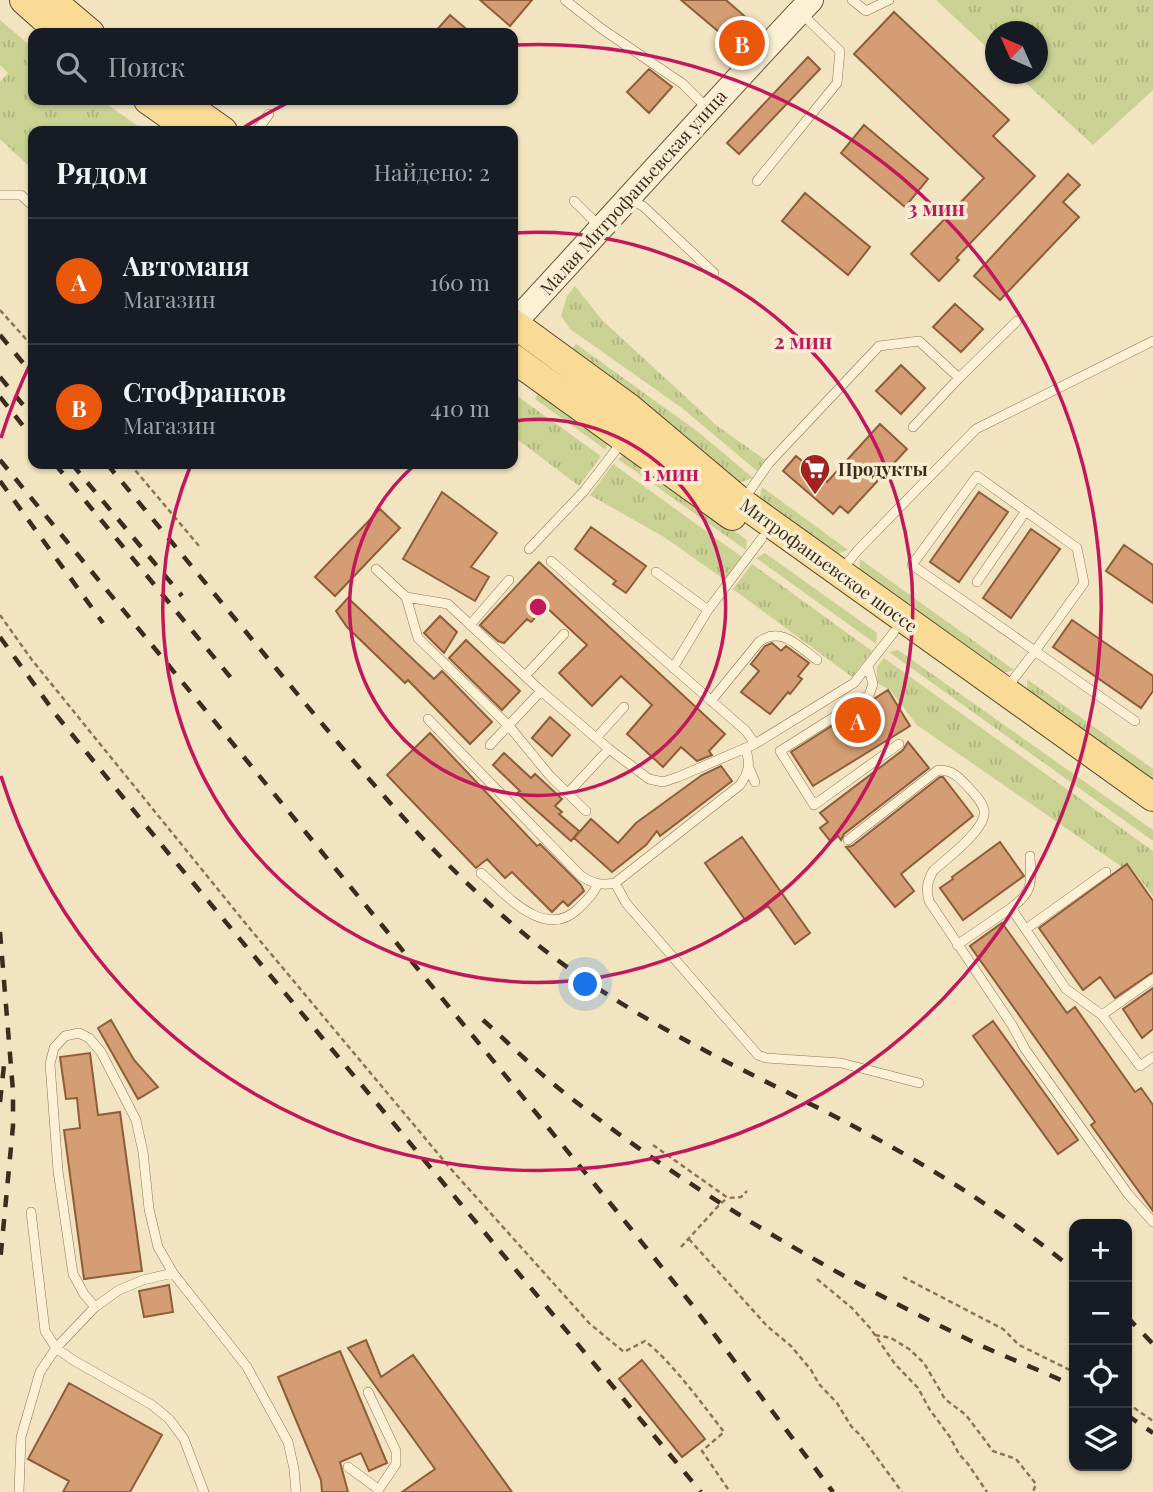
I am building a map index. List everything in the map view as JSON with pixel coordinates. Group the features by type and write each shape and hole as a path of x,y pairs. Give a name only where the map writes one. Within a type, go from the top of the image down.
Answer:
{"main road":[{"path":"24,0 56,28"},
{"path":"51,0 84,28"},
{"path":"155,105 185,126"},
{"path":"186,105 216,126"},
{"name":"Митрофаньевское шоссе","path":"518,328 628,407 741,502 1153,797"},
{"name":"Митрофаньевское шоссе","path":"518,362 1153,817"}],"street":[{"name":"Малая Митрофаньевская улица","path":"518,319 708,109 806,6"}],"lane":[{"path":"565,0 602,29 683,84 708,109"},
{"path":"852,0 866,11 889,0"},
{"path":"757,181 837,83 840,51 806,6"},
{"path":"261,126 269,114"},
{"path":"0,195 21,195 28,201"},
{"path":"629,198 644,207 714,273"},
{"path":"574,201 602,228"},
{"path":"913,427 1017,321"},
{"path":"741,502 769,463 879,346 919,341 959,378"},
{"path":"840,573 857,551 976,429 1153,341"},
{"path":"530,549 584,491 624,438"},
{"path":"1005,691 1035,651 1084,583 1077,548 977,476 912,565 1035,651 1135,721"},
{"path":"977,582 1026,511"},
{"path":"673,668 708,611 762,538"},
{"path":"551,561 746,731 750,746 749,768 755,782"},
{"path":"376,569 406,597 418,638 509,726 550,776 586,811"},
{"path":"656,572 708,611"},
{"path":"470,625 509,580"},
{"path":"406,597 448,604 541,691 609,749 649,779 663,782 750,746 855,683 894,632"},
{"path":"525,676 564,634"},
{"path":"711,701 759,642 767,636 775,634 785,637 817,660"},
{"path":"868,666 873,684 869,695 780,751 814,804 899,744"},
{"path":"490,745 541,691"},
{"path":"596,738 624,706"},
{"path":"428,719 580,875 598,884 615,883 740,785 749,768"},
{"path":"568,793 609,749"},
{"path":"848,840 938,770 948,770 956,774 979,799 985,819 979,828 933,871 926,890 929,901 1012,1025 1025,1049 1128,1194 1153,1222"},
{"path":"957,945 1025,898 1029,891 1030,856"},
{"path":"1026,929 1106,872"},
{"path":"481,873 530,914 542,920 564,919 574,913 598,884"},
{"path":"615,883 626,903 758,1055 766,1058 841,1063 919,1083"},
{"path":"1011,908 1066,989 1102,1015 1140,1066 1153,1057"},
{"path":"1102,1015 1153,979"},
{"path":"95,1307 73,1275 58,1171 50,1064 54,1048 65,1036 79,1033 89,1038 106,1061 136,1119 144,1152 149,1209 158,1247 173,1273 247,1367 288,1443 296,1492"},
{"path":"32,1212 45,1331 56,1348 152,1405 169,1419 184,1439 204,1492"},
{"path":"19,1492 21,1437 40,1372 56,1348 95,1307 119,1290 143,1280 173,1273"},
{"path":"348,1467 377,1491 396,1464 396,1451 368,1392"}],"path":[{"path":"0,310 28,341"},
{"path":"134,469 199,546"},
{"path":"0,615 38,667 246,924 518,1247 590,1324 624,1352 645,1341 656,1349 704,1406 724,1432 702,1451 730,1492"},
{"path":"653,1145 728,1198"},
{"path":"681,1247 723,1200 741,1197 747,1191"},
{"path":"689,1239 767,1326 791,1346 837,1403 851,1426 902,1492"},
{"path":"903,1277 1003,1329 1019,1345 1069,1370"},
{"path":"817,1279 852,1308 895,1364 918,1388 959,1454 987,1492"},
{"path":"875,1335 891,1338 909,1349 924,1363 945,1399 966,1415 993,1451 1016,1459 1036,1484 1033,1492"},
{"path":"1132,1406 1153,1420"}],"green space":[{"path":"936,0 1153,0 1153,90 1093,145 1027,84 1048,84 1048,21 985,21 985,46"},
{"path":"0,20 28,44 28,105 108,105 138,126 28,126 28,165 0,139 0,82 8,73 0,65"},
{"path":"575,286 602,320 716,425 767,461 757,471 682,408 570,329 561,316 567,296"},
{"path":"576,344 697,431 753,478 735,484 570,352"},
{"path":"539,391 607,441 606,450 535,399"},
{"path":"518,397 601,456 579,486 518,440"},
{"path":"626,454 747,540 746,550 618,459"},
{"path":"613,464 742,557 725,580 664,537 590,495"},
{"path":"762,487 848,550 834,555 759,502"},
{"path":"765,553 877,633 876,644 756,558"},
{"path":"860,559 1014,670 1000,674 859,573"},
{"path":"752,564 872,651 852,677 733,589"},
{"path":"898,650 1153,830 1153,841 889,652"},
{"path":"884,658 1153,851 1153,896 1128,864 1122,867 917,725 890,690 877,683 877,667"},
{"path":"1027,679 1153,769 1153,783 1027,694"}],"building":[{"path":"480,0 532,0 510,26"},
{"path":"681,0 726,0 749,20 731,42"},
{"path":"894,12 1009,120 993,136 1035,176 956,258 959,260 939,281 911,254 984,178 854,54"},
{"path":"450,15 465,28 438,28"},
{"path":"808,57 820,69 739,154 727,143"},
{"path":"649,69 672,87 649,113 627,92"},
{"path":"864,125 928,179 905,207 841,153"},
{"path":"1068,174 1080,185 1063,202 1079,217 1000,300 974,276"},
{"path":"805,193 870,247 848,275 782,221"},
{"path":"955,304 983,329 961,352 933,327"},
{"path":"901,365 925,388 901,414 876,391"},
{"path":"880,424 907,449 848,513 840,506 833,514 783,471 796,456 827,482"},
{"path":"442,492 497,533 471,567 489,577 475,601 403,559"},
{"path":"979,492 1008,512 959,582 930,562"},
{"path":"380,509 400,528 335,596 315,577"},
{"path":"591,527 646,566 626,593 613,584 616,581 575,549"},
{"path":"1031,529 1060,549 1011,618 983,598"},
{"path":"1124,545 1153,565 1153,603 1106,571"},
{"path":"539,562 725,734 709,751 712,755 697,761 681,747 663,767 627,734 652,705 621,676 592,706 559,673 587,645 546,607 531,622 527,619 504,643 480,625"},
{"path":"348,598 434,679 442,671 492,722 470,744 408,680 405,683 347,627 336,611"},
{"path":"440,616 457,632 444,653 424,633"},
{"path":"1072,620 1153,676 1153,691 1141,708 1053,647"},
{"path":"466,640 520,691 502,710 449,658"},
{"path":"772,643 781,651 786,646 809,663 798,676 802,679 770,714 741,692 759,671 751,664 765,646"},
{"path":"888,690 910,726 813,786 791,752"},
{"path":"550,717 570,735 552,756 532,738"},
{"path":"430,733 537,846 540,844 581,885 584,891 568,906 563,901 552,912 512,872 505,878 487,859 476,868 387,775"},
{"path":"908,742 929,768 844,834 841,840 838,836 831,842 820,828 828,822 820,813 903,750"},
{"path":"504,753 531,778 535,774 562,799 555,806 562,812 559,814 579,831 571,841 517,793 520,791 493,765"},
{"path":"721,766 732,781 660,836 657,831 646,845 612,872 574,838 591,819 618,843 636,823 702,775"},
{"path":"943,777 973,816 901,874 914,891 895,907 846,847 852,846"},
{"path":"742,837 810,933 795,944 768,906 746,921 705,863"},
{"path":"1000,842 1024,876 963,920 940,888"},
{"path":"1127,864 1153,901 1153,972 1115,998 1100,977 1083,990 1039,928"},
{"path":"1002,923 1067,1013 1075,1007 1135,1092 1141,1088 1153,1105 1153,1211 1091,1125 1095,1122 970,946"},
{"path":"1153,988 1153,1029 1142,1038 1123,1009"},
{"path":"111,1020 134,1060 158,1087 138,1099 98,1028"},
{"path":"993,1021 1078,1140 1058,1154 973,1036"},
{"path":"90,1053 98,1115 120,1112 142,1271 84,1279 64,1130 80,1128 77,1098 66,1099 60,1057"},
{"path":"169,1285 173,1312 144,1317 139,1291"},
{"path":"366,1340 381,1377 413,1355 512,1492 402,1492 435,1469 348,1348"},
{"path":"340,1351 387,1463 369,1471 361,1453 340,1462 348,1492 322,1492 321,1480 278,1377"},
{"path":"642,1360 705,1439 682,1457 619,1379"},
{"path":"69,1383 162,1435 130,1492 63,1492 69,1481 28,1459"}],"railway":[{"path":"0,335 28,369"},
{"path":"0,377 28,411"},
{"path":"0,397 28,432"},
{"path":"0,460 619,1214 693,1306 833,1492"},
{"path":"59,469 236,684"},
{"path":"76,469 182,596"},
{"path":"111,469 394,808 497,911 574,972 614,999 698,1047 869,1134 974,1197 1069,1266"},
{"path":"0,481 103,623"},
{"path":"0,637 57,716 169,854 701,1492"},
{"path":"0,932 13,1091 13,1126 0,1263"},
{"path":"483,1020 552,1083 609,1127 706,1194 858,1284 977,1344 1069,1384"},
{"path":"0,1102 4,1065"},
{"path":"1132,1322 1153,1344"},
{"path":"1132,1418 1153,1433"}],"place":[{"name":"СтоФранков","path":"742,43"},
{"name":"Продукты","path":"815,496"},
{"name":"Автоманя","path":"858,720"}]}
